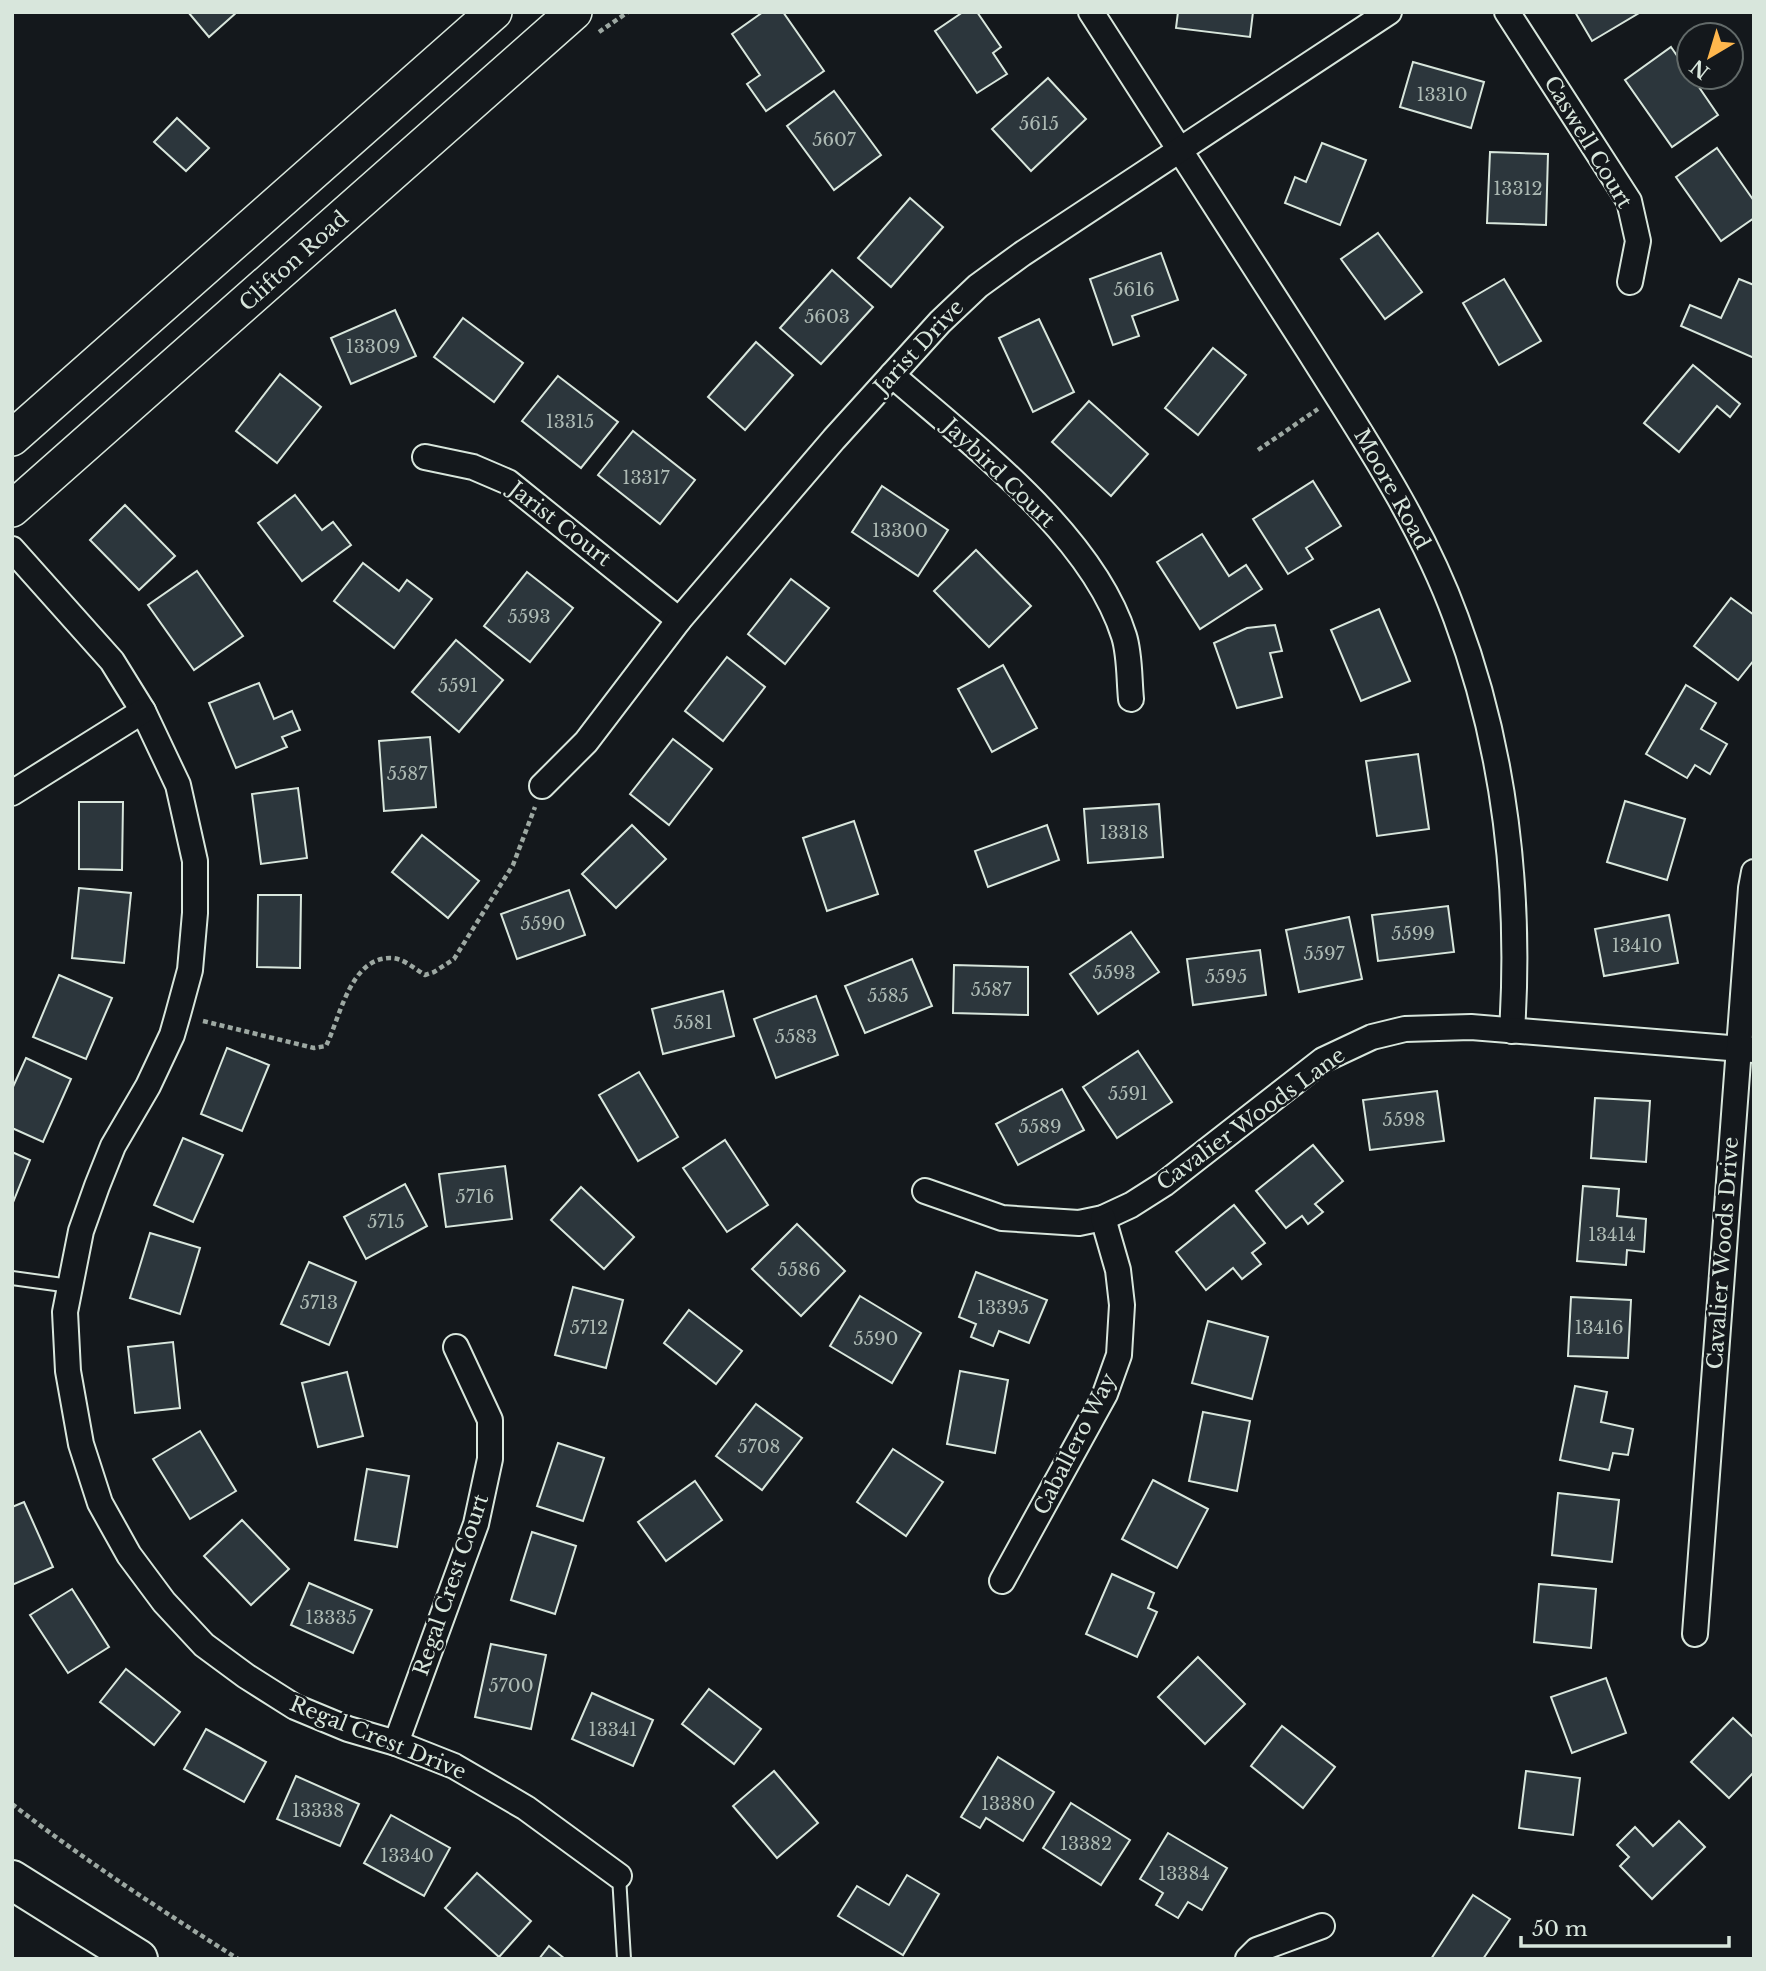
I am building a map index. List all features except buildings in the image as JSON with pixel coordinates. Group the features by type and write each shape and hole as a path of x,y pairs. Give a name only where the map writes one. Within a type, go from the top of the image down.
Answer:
{"main road":[{"path":"12,438 494,12"},
{"name":"Clifton Road","path":"12,509 574,12"},
{"path":"12,1880 138,1959"}],"street":[{"name":"Moore Road","path":"1091,12 1378,459 1422,538 1457,618 1487,718 1505,816 1512,879 1516,966 1512,1031"},
{"name":"Jarist Drive","path":"542,786 586,743 679,620 834,439 940,322 978,286 1389,12"},
{"name":"Caswell Court","path":"1507,12 1629,201 1638,241 1630,282"},
{"name":"Jaybird Court","path":"892,375 1013,481 1042,510 1090,568 1110,603 1124,638 1131,699"},
{"name":"Jarist Court","path":"425,457 473,467 508,482 679,620"},
{"name":"Regal Crest Drive","path":"12,549 112,660 143,710 178,785 195,861 195,913 190,970 172,1035 148,1086 113,1146 97,1186 81,1231 65,1312 68,1371 81,1444 100,1503 129,1555 164,1602 204,1645 246,1676 295,1707 348,1729 396,1743 454,1766 526,1808 620,1876"},
{"path":"12,793 143,710"},
{"name":"Cavalier Woods Drive","path":"1695,1634 1746,1049 1754,872"},
{"name":"Cavalier Woods Lane","path":"925,1191 1002,1218 1079,1223 1103,1218 1132,1205 1164,1184 1323,1060 1372,1037 1405,1029 1471,1027 1746,1049"},
{"name":"Caballero Way","path":"1002,1581 1105,1394 1119,1355 1122,1306 1118,1270 1103,1218"},
{"name":"Regal Crest Court","path":"396,1743 476,1524 490,1460 489,1420 456,1347"},
{"path":"1248,1959 1257,1950 1322,1926"}],"lane":[{"path":"12,1278 70,1286"},
{"path":"620,1876 624,1959"}],"path":[{"path":"1258,450 1338,397"},
{"path":"178,1014 314,1048 326,1046 356,976 376,961 390,957 401,960 425,975 454,959 513,865 542,786"},
{"path":"12,1804 54,1837 237,1959"}]}
